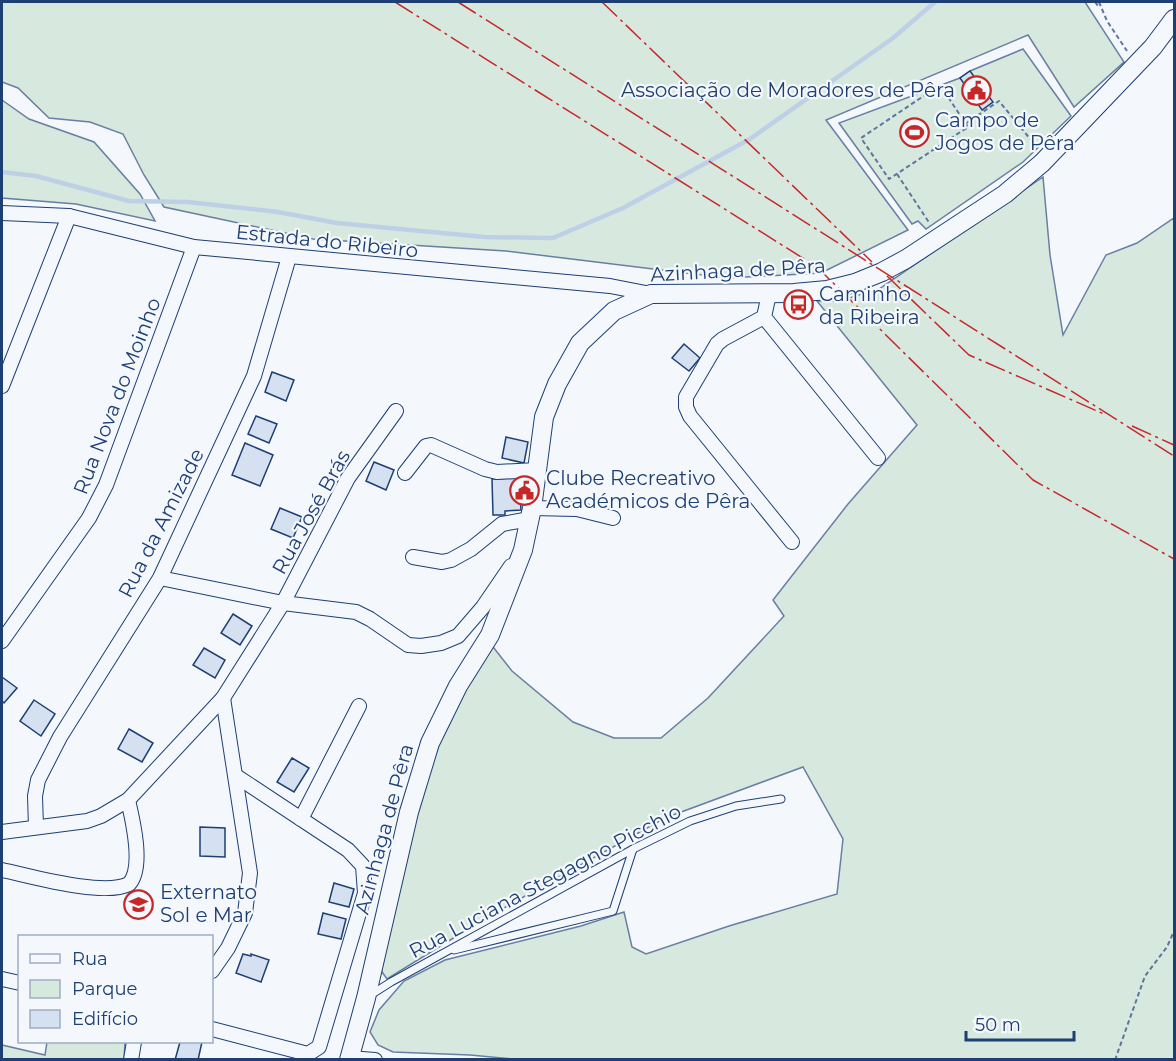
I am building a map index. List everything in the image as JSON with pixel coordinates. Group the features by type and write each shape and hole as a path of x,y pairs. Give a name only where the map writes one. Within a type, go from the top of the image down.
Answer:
{"street":[{"name":"Azinhaga de Pêra","path":"349,1059 366,998 409,812 430,743 458,686 490,634 523,550 531,514 544,417 557,384 580,343 615,312 651,294 769,294 827,290 855,283 882,272 1005,194 1042,163 1137,65 1174,19"},
{"name":"Estrada do Ribeiro","path":"2,213 69,216 194,247 610,286 651,294"},
{"path":"2,386 69,216"},
{"name":"Rua Nova do Moinho","path":"2,641 89,518 106,485 194,247"},
{"name":"Rua da Amizade","path":"36,827 35,796 38,780 60,737 160,578 254,376 289,257"},
{"path":"769,294 764,317 717,344 686,397 686,407 690,416 792,542"},
{"path":"764,317 878,458"},
{"name":"Rua José Brás","path":"2,832 87,821 128,800 223,698 283,603 348,478 396,411"},
{"path":"405,473 426,446 431,445 497,472 537,470"},
{"path":"413,557 442,562 451,560 471,549 502,524 531,514 577,509 613,518"},
{"path":"160,578 283,603 356,612 408,645 422,646 441,643 458,636 483,607 523,550"},
{"path":"213,970 228,948 245,913 250,866 223,698"},
{"path":"301,819 359,706"},
{"path":"213,1029 309,1054 320,1047 365,893 363,866 348,850 236,776"},
{"path":"2,870 95,888 115,889 129,884 136,870 134,824 128,800"},
{"path":"2,979 18,983"},
{"path":"131,1059 134,1043"},
{"path":"349,1059 375,1059"}],"lane":[{"name":"Rua Luciana Stegagno Picchio","path":"366,998 633,849 690,821 736,806 781,799"},
{"path":"445,952 613,911 633,849"}],"path":[{"path":"1097,2 1137,65"},
{"path":"940,85 965,124 968,127 889,179 861,138 940,85"},
{"path":"965,124 999,101 1038,148"},
{"path":"897,174 939,237"},
{"path":"1115,1059 1145,976 1167,947 1174,932"}],"green space":[{"path":"2,2 1085,2 1124,62 1074,107 1028,35 826,120 908,230 821,273 727,278 506,251 313,239 164,207 123,134 90,122 49,118 18,88 2,82"},
{"path":"1023,49 1071,116 1023,162 926,229 918,221 912,224 839,123 960,78 970,71"},
{"path":"2,100 29,119 94,142 140,194 155,221 76,204 2,198"},
{"path":"1043,177 1050,255 1063,335 1106,255 1137,243 1174,218 1174,1059 525,1060 393,1052 378,1045 370,1032 379,1010 404,981 445,960 581,926 624,912 632,947 646,954 729,926 837,894 843,839 803,767 665,818 486,918 387,979 380,969 414,819 438,739 490,643 512,671 573,722 614,738 661,738 708,698 784,616 773,600 848,504 917,425 817,301 839,301 879,289"},
{"path":"47,1043 125,1043 124,1059 2,1059 2,1045 45,1055"}],"building":[{"name":"Associação de Moradores de Pêra","path":"970,71 993,102 982,110 960,78"},
{"path":"684,344 700,358 689,371 672,358"},
{"path":"272,372 294,380 286,401 265,392"},
{"path":"256,416 277,424 269,443 248,434"},
{"path":"506,437 528,442 524,463 502,458"},
{"path":"245,443 273,455 260,486 232,475"},
{"path":"374,462 394,470 386,490 366,481"},
{"path":"519,478 521,510 505,511 505,515 493,515 492,479"},
{"path":"280,508 302,517 293,538 271,529"},
{"path":"233,614 252,626 240,645 221,633"},
{"path":"204,648 225,660 215,678 193,665"},
{"path":"2,677 17,688 4,703 2,701"},
{"path":"34,700 55,714 41,736 20,721"},
{"path":"129,729 153,743 142,762 118,749"},
{"path":"292,758 309,768 294,792 277,782"},
{"path":"200,827 225,828 225,857 200,856"},
{"path":"334,883 354,889 349,907 329,902"},
{"path":"323,913 346,919 341,939 318,934"},
{"path":"243,954 269,960 261,982 236,973"},
{"path":"180,1043 202,1043 198,1060 175,1060"}],"waterway":[{"path":"2,172 36,176 129,201 188,202 278,212 337,223 484,237 553,238 623,208 750,139 893,38 935,2"}],"power":[{"path":"395,2 817,267 1033,480 1174,559"},
{"path":"458,2 1174,456"},
{"path":"602,2 872,262"},
{"path":"887,276 969,355 1104,414"},
{"path":"1132,426 1174,445"}],"place":[{"name":"Associação de Moradores de Pêra","path":"976,90"},
{"name":"Campo de Jogos de Pêra","path":"914,132"},
{"name":"Caminho da Ribeira","path":"798,305"},
{"name":"Clube Recreativo Académicos de Pêra","path":"525,490"},
{"name":"Externato Sol e Mar","path":"139,904"}]}
